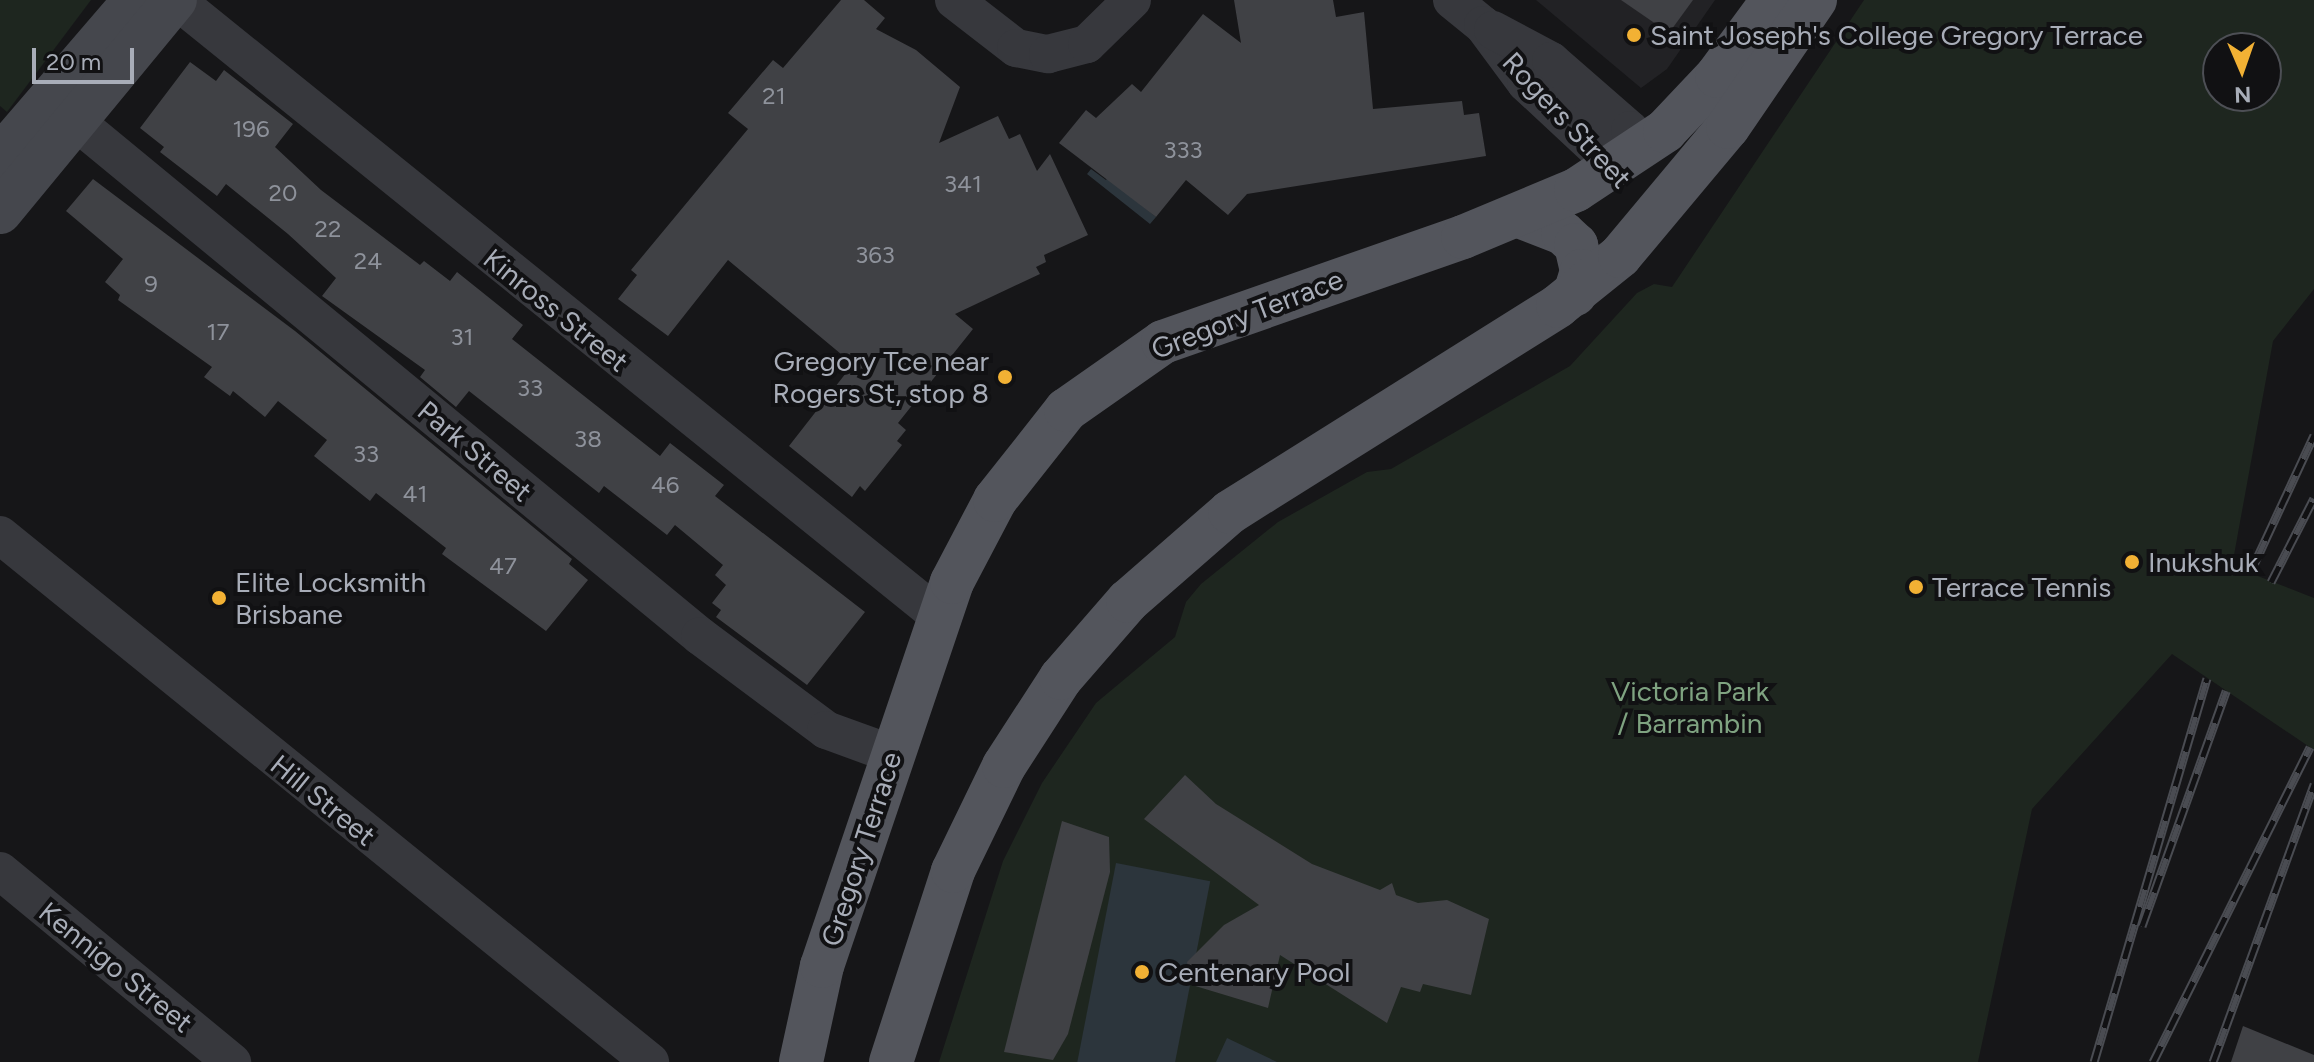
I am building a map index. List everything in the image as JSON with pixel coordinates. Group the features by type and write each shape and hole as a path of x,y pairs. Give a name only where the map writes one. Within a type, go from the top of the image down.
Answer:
{"main road":[{"path":"0,157 135,0"},
{"path":"0,212 176,0"},
{"name":"Gregory Terrace","path":"801,1062 822,966 939,616 975,536 1017,467 1066,410 1130,360 1204,325 1519,216 1628,157 1717,76 1773,0"},
{"path":"891,1062 930,934 977,818 1061,678 1128,601 1230,512 1575,294 1654,222 1775,64 1815,0"},
{"name":"Rogers Street","path":"1628,157 1654,222"},
{"path":"1519,216 1563,233 1576,245 1582,271 1575,294"}],"street":[{"name":"Kinross Street","path":"176,0 939,616"},
{"path":"954,0 1016,48 1048,54 1087,44 1132,0"},
{"name":"Rogers Street","path":"1452,0 1483,25 1526,83 1628,157"},
{"name":"Park Street","path":"75,121 700,636 832,734 892,754"},
{"name":"Hill Street","path":"0,535 650,1062"},
{"name":"Kennigo Street","path":"0,871 232,1062"}],"shaded area":[{"name":"Saint Joseph's College Gregory Terrace","path":"1536,0 1715,0 1667,69 1641,88"},
{"path":"1091,169 1106,180 1114,170 1124,191 1156,217 1150,224 1087,174"},
{"name":"Centenary Pool","path":"1116,863 1210,881 1175,1062 1077,1062"},
{"name":"Centenary Pool","path":"1227,1038 1277,1062 1216,1062"}],"green space":[{"path":"0,0 91,0 7,112 0,106"},
{"name":"Victoria Park / Barrambin","path":"1864,0 2314,0 2314,289 2273,341 2232,566 2314,598 2314,750 2172,654 2032,809 1978,1062 939,1062 1003,861 1042,783 1096,703 1175,637 1186,602 1201,584 1278,522 1367,472 1391,469 1570,366 1637,293 1654,284 1672,287"}],"building":[{"path":"841,0 864,0 885,18 876,29 916,50 960,87 939,143 998,116 1009,139 1020,134 1037,171 1050,154 1088,235 1044,255 1046,262 1036,267 1040,274 955,314 973,329 898,423 906,430 897,441 902,445 865,491 860,486 852,497 789,446 853,364 728,260 668,336 618,299 637,275 631,270 748,129 728,113 773,60 783,68"},
{"path":"1234,0 1333,0 1336,17 1364,12 1373,109 1462,101 1464,115 1479,113 1486,156 1247,194 1228,215 1186,180 1156,217 1059,143 1086,110 1096,118 1132,84 1141,92 1203,14 1241,43"},
{"path":"1621,0 1693,0 1669,33"},
{"path":"190,62 216,81 224,70 293,124 275,147 321,190 420,265 424,261 450,281 457,272 523,325 512,339 660,456 670,443 724,485 715,496 865,612 807,685 716,617 721,610 712,603 726,585 715,575 723,565 675,525 667,535 604,486 599,493 469,391 456,407 420,377 425,370 322,296 336,278 288,234 226,184 217,196 160,152 164,147 140,128"},
{"path":"93,179 295,331 572,559 569,564 588,580 546,631 442,554 446,548 376,493 370,501 314,456 327,440 278,401 265,417 233,391 230,396 204,377 212,367 118,300 120,295 105,282 123,259 66,211"},
{"path":"1185,775 1216,804 1312,864 1380,890 1392,883 1396,895 1418,903 1447,900 1489,919 1471,995 1423,984 1420,992 1401,987 1387,1023 1280,955 1268,1008 1192,985 1187,962 1224,925 1259,905 1144,819"},
{"path":"1062,821 1109,837 1110,872 1068,1034 1053,1060 1004,1052"},
{"path":"2243,1026 2314,1055 2314,1062 2231,1062"}],"railway":[{"path":"2250,573 2314,435"},
{"path":"2271,582 2314,498"},
{"path":"2094,1062 2207,678"},
{"path":"2142,926 2226,691"},
{"path":"2153,1062 2310,747"},
{"path":"2213,1062 2314,784"}],"place":[{"name":"Saint Joseph's College Gregory Terrace","path":"1634,35"},
{"name":"Gregory Tce near Rogers St, stop 8","path":"1005,377"},
{"name":"Inukshuk","path":"2132,562"},
{"name":"Terrace Tennis","path":"1916,587"},
{"name":"Elite Locksmith Brisbane","path":"219,598"},
{"name":"Centenary Pool","path":"1142,972"}]}
